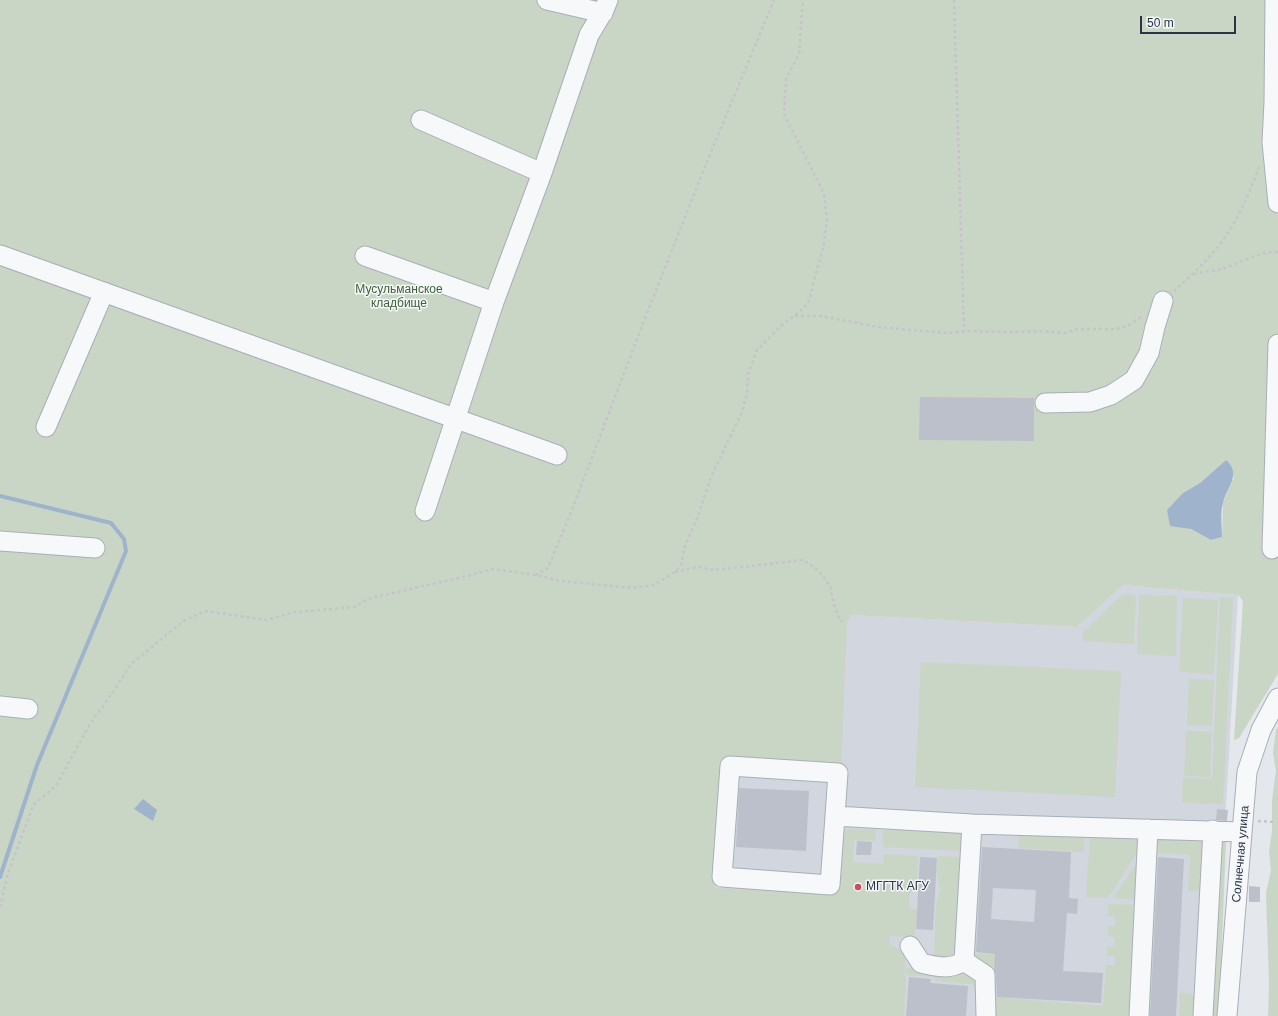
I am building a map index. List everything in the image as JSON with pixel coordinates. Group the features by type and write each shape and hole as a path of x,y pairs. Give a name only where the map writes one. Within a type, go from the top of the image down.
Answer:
{"street":[{"path":"425,511 494,302 542,173 600,4 547,0"},
{"path":"1275,0 1272,142 1278,203"},
{"path":"421,120 542,173"},
{"path":"0,255 557,455"},
{"path":"365,256 494,302"},
{"path":"46,427 104,292"},
{"path":"1045,403 1090,402 1111,394 1134,380 1149,353 1163,301"},
{"path":"1272,549 1278,344"},
{"path":"0,541 96,548"},
{"name":"Солнечная улица","path":"1227,1016 1248,826 1247,772 1261,730 1278,698"},
{"path":"0,706 28,709"},
{"path":"730,766 838,773 835,816 830,885 722,877 730,766"},
{"path":"835,816 972,824 1148,829 1213,830 1248,826"},
{"path":"964,961 972,824"},
{"path":"1139,1016 1148,829"},
{"path":"1203,1016 1213,830"},
{"path":"910,946 921,963 936,967 957,966 964,961"},
{"path":"964,961 985,975 986,1016"}],"path":[{"path":"535,575 548,568 698,183 774,0"},
{"path":"0,907 8,873 34,804 56,786 90,724 131,664 182,622 205,611 266,620 294,612 355,606 368,599 492,569 535,575 561,581 632,588 654,585 675,572 681,565 685,546 696,521 711,477 742,412 747,394 748,374 757,350 783,324 803,309 810,299 823,249 827,219 824,194 784,114 786,79 799,54 803,0"},
{"path":"954,0 964,332"},
{"path":"795,316 821,316 885,328 945,333 1038,331 1064,333 1078,330 1116,329 1129,325 1163,301 1193,274 1220,243 1239,215 1260,163"},
{"path":"1193,274 1222,269 1245,259 1270,252 1278,252"},
{"path":"675,572 698,568 715,570 803,560 818,570 830,586 834,605 840,620 843,621"},
{"path":"1248,826 1276,822"}],"shaded area":[{"name":"МГГТК АГУ","path":"1123,585 1238,595 1214,1016 492,1016 850,615 1077,627"}],"green space":[{"name":"Мусульманское кладбище","path":"0,0 1275,0 1278,203 1278,674 1239,738 1234,740 1243,601 1238,595 1123,585 1077,627 850,615 847,624 841,770 722,764 715,888 835,894 838,835 844,829 876,829 875,841 854,840 853,862 883,864 884,854 918,856 917,891 910,892 909,908 917,909 915,933 912,937 890,936 890,944 904,952 906,962 904,975 906,977 904,1016 0,1016","holes":["1226,460 1234,477 1223,503 1222,537 1211,540 1191,529 1183,493 1200,483"]},
{"path":"1123,594 1136,595 1134,644 1083,641 1083,632"},
{"path":"1139,595 1177,596 1176,656 1137,654"},
{"path":"1220,597 1233,598 1223,804 1182,803 1183,778 1212,779"},
{"path":"1183,598 1218,600 1214,674 1179,672"},
{"path":"921,662 1121,671 1115,797 915,787"},
{"path":"1189,679 1214,680 1212,726 1187,725"},
{"path":"1278,727 1278,1016 1268,1016 1269,984 1266,893 1271,870 1269,851 1272,831 1272,800 1276,771 1273,753 1276,730"},
{"path":"1186,731 1212,732 1210,777 1184,776"},
{"path":"883,830 958,832 963,836 964,851 883,847"},
{"path":"1019,834 1084,836 1084,852 1018,848"},
{"path":"1090,836 1134,838 1144,842 1108,898 1086,897"},
{"path":"1165,838 1202,840 1208,846 1201,889 1188,892 1190,855 1151,852 1157,841"},
{"path":"1219,840 1226,841 1221,967 1222,993 1220,1016 1206,1016"},
{"path":"1143,854 1141,900 1113,898"},
{"path":"938,856 963,857 957,958 934,957 936,904 940,889 937,877"},
{"path":"1108,904 1140,905 1134,1016 987,1016 977,988 971,984 936,981 933,977 905,975 906,969 973,953 1040,957 1040,968 993,965 992,997 1103,1006 1106,965 1115,965 1115,956 1107,956 1107,947 1115,946 1114,937 1108,936 1108,926 1115,926 1115,917 1108,916"},
{"path":"1180,993 1191,994 1195,998 1199,1016 1179,1016"}],"water":[{"path":"1226,460 1231,465 1233,476 1222,507 1222,537 1211,540 1191,529 1170,526 1167,510 1183,493 1200,483"},
{"path":"143,799 157,810 153,821 134,809"}],"building":[{"path":"920,397 1034,398 1034,441 919,440"},
{"path":"739,788 809,791 806,851 736,847"},
{"path":"1217,809 1228,810 1227,821 1216,820"},
{"path":"857,841 872,842 871,855 856,855"},
{"path":"982,847 1071,852 1069,898 1078,899 1077,914 1067,913 1063,971 1103,973 1101,1003 997,997 996,975 994,969 995,954 976,952","holes":["993,888 1036,890 1034,922 991,919"]},
{"path":"920,857 937,858 933,930 916,929"},
{"path":"1158,857 1184,859 1176,1016 1150,1016"},
{"path":"1249,886 1260,887 1260,902 1249,902"},
{"path":"909,977 931,979 930,983 968,986 966,1016 906,1016"}],"waterway":[{"path":"0,496 111,523 124,539 126,551 37,765 0,877"}],"place":[{"name":"МГГТК АГУ","path":"858,887"}]}
